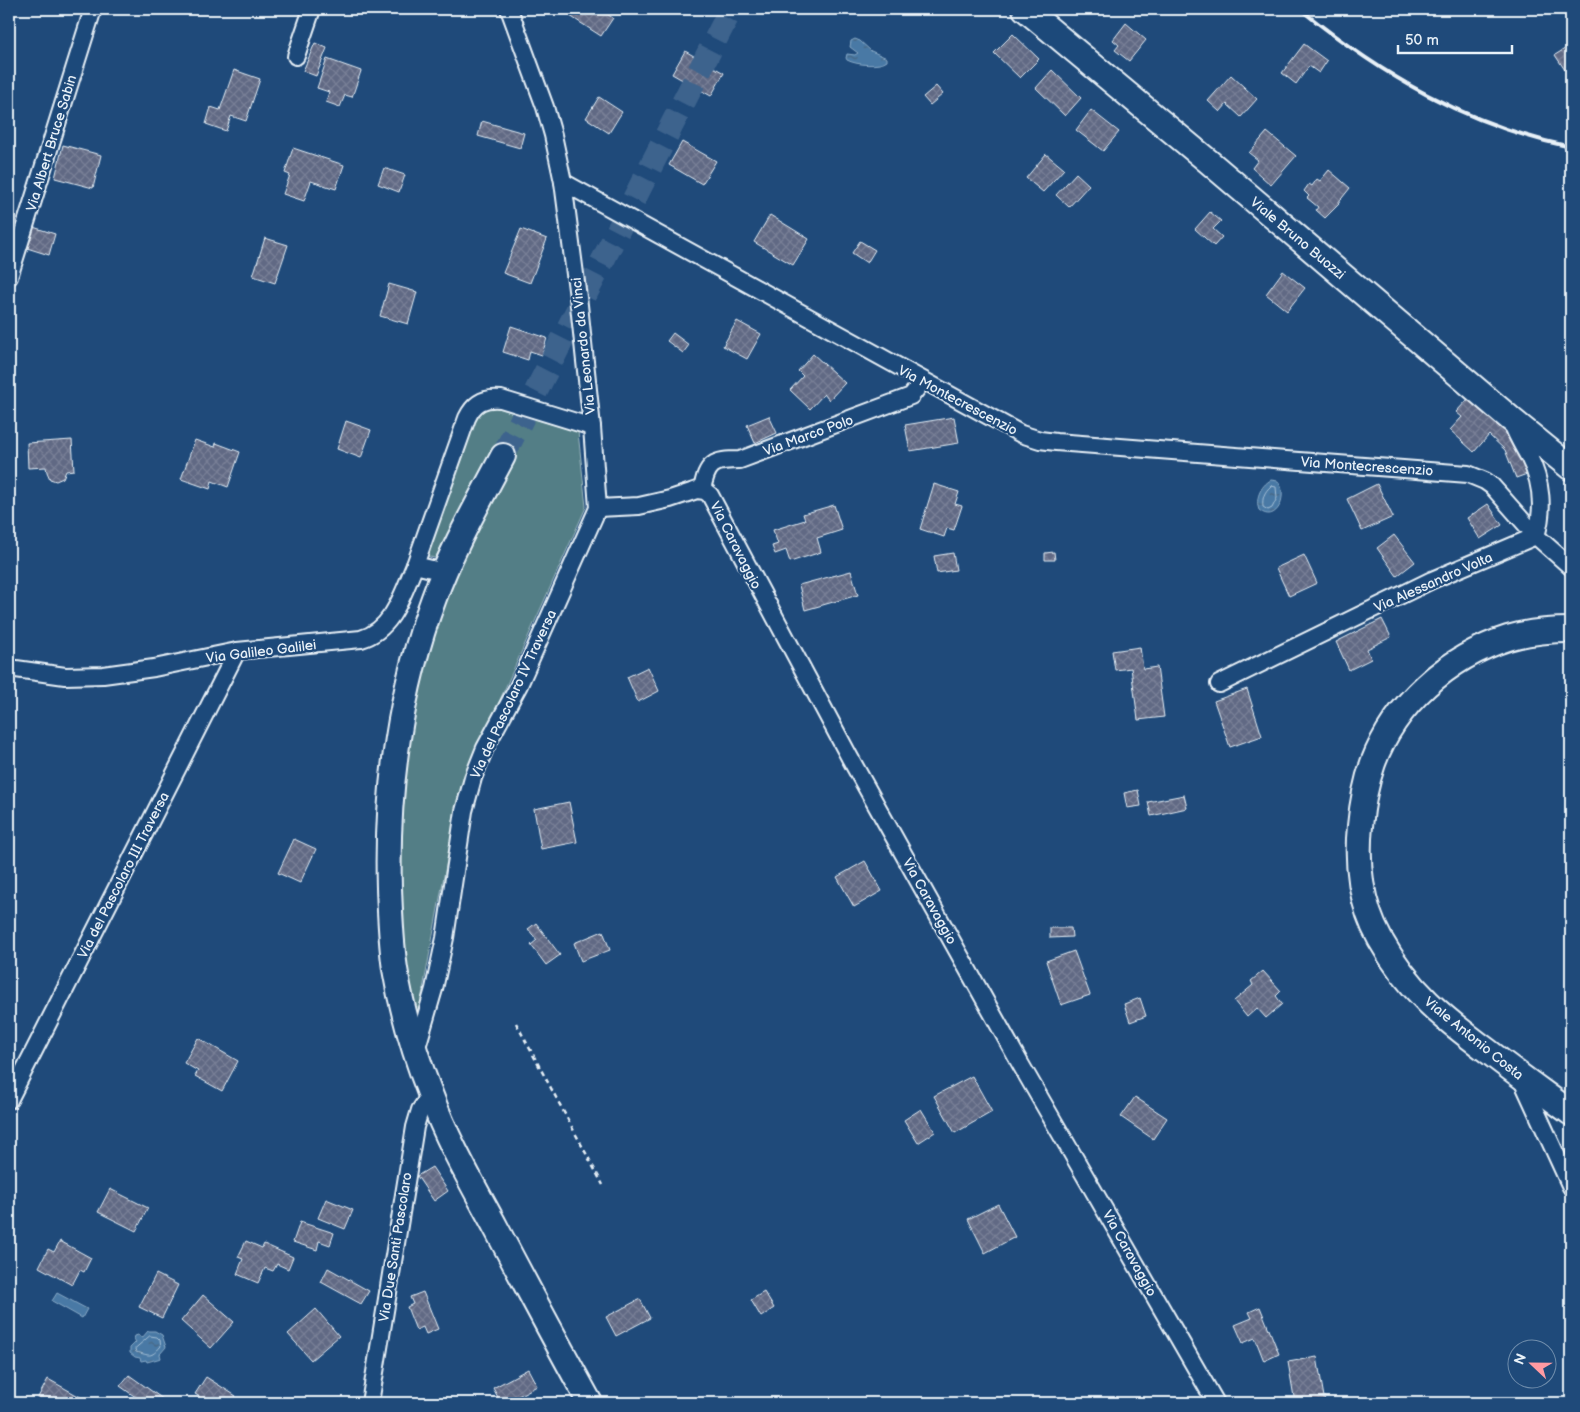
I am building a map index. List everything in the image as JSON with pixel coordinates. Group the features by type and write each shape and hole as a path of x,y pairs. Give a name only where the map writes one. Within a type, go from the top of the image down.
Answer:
{"main road":[{"name":"Viale Bruno Buozzi","path":"1025,9 1571,468"},
{"path":"503,456 444,572 423,630 410,681 396,756 390,809 388,849 391,934 400,992 416,1054 430,1095 459,1159 590,1403"},
{"name":"Viale Antonio Costa","path":"1571,630 1526,634 1498,642 1461,660 1434,678 1402,712 1379,749 1369,779 1361,821 1358,856 1364,898 1375,929 1391,958 1427,1003 1454,1026 1571,1113"}],"street":[{"name":"Via Albert Bruce Sabin","path":"9,277 93,9"},
{"path":"296,56 312,9"},
{"path":"509,9 554,135 564,182"},
{"name":"Via Montecrescenzio","path":"564,182 1007,428 1021,434 1040,440 1468,474 1492,486 1536,536 1571,567"},
{"name":"Via Leonardo da Vinci","path":"415,565 467,418 478,403 486,399 501,399 592,427 564,182"},
{"name":"Via Marco Polo","path":"702,490 708,468 715,462 740,460 911,396 923,381"},
{"path":"1512,420 1518,437 1533,466 1539,488 1541,517 1536,536"},
{"name":"Via del Pascolaro IV Traversa","path":"416,1054 434,989 464,812 473,778 485,748 519,685 598,508 592,427"},
{"name":"Via Caravaggio","path":"598,508 639,506 702,490 710,495 850,758 1021,1065 1216,1403"},
{"name":"Via Alessandro Volta","path":"1219,684 1432,580 1536,536"},
{"path":"415,565 444,572"},
{"name":"Via Galileo Galilei","path":"9,670 65,676 103,675 154,668 237,651 355,640 381,630 392,616 415,565"},
{"name":"Via del Pascolaro III Traversa","path":"9,1100 237,651"},
{"path":"1520,1076 1571,1187"},
{"name":"Via Due Santi Pascolaro","path":"370,1403 415,1127 420,1110 430,1095"}],"path":[{"path":"516,1023 603,1185"}],"green space":[{"path":"488,405 578,432 586,507 465,778 454,822 418,1016 407,977 398,884 404,760 431,628 494,449 435,558 425,556 473,418"}],"water":[{"path":"855,39 871,51 887,58 887,61 868,65 847,60 847,54 855,55 858,53 850,47 851,41"},
{"path":"1271,480 1278,481 1281,487 1282,500 1276,511 1271,514 1265,514 1259,510 1258,497 1261,489"},
{"path":"57,1293 87,1309 82,1318 52,1301"},
{"path":"148,1331 155,1331 162,1335 166,1347 160,1354 161,1358 147,1362 146,1360 141,1361 140,1358 130,1353 130,1348 136,1342 135,1336 138,1335 142,1338"}],"building":[{"path":"574,9 599,9 613,18 601,36 570,16"},
{"path":"1126,23 1146,40 1129,61 1115,50 1119,45 1113,40"},
{"path":"1013,34 1039,59 1020,78 994,53"},
{"path":"315,43 327,48 316,76 303,71"},
{"path":"1304,44 1327,61 1319,73 1309,66 1296,84 1282,73"},
{"path":"1568,47 1571,53 1571,70 1567,73 1555,55"},
{"path":"685,51 724,73 711,96 672,74"},
{"path":"327,59 361,71 352,97 345,95 340,107 326,102 329,92 317,88"},
{"path":"234,70 260,79 246,121 231,116 226,131 206,124 211,107 220,110"},
{"path":"1052,70 1081,98 1065,116 1036,88"},
{"path":"1231,75 1257,99 1241,117 1227,104 1220,112 1208,101"},
{"path":"936,86 943,94 930,105 923,97"},
{"path":"599,97 622,112 609,133 586,118"},
{"path":"1091,110 1119,132 1103,151 1076,130"},
{"path":"482,121 524,133 520,148 478,136"},
{"path":"1267,132 1296,156 1271,185 1252,168 1258,160 1249,153"},
{"path":"682,142 716,161 702,184 669,165"},
{"path":"63,145 101,155 93,188 55,178"},
{"path":"293,148 344,165 336,189 311,181 304,201 283,194 290,175 285,173"},
{"path":"1046,154 1064,169 1043,192 1026,178"},
{"path":"384,168 405,175 399,192 378,184"},
{"path":"1329,170 1350,188 1339,204 1325,218 1316,210 1318,207 1307,198 1309,196 1304,191 1309,184 1312,186 1317,179 1320,181"},
{"path":"1076,173 1089,185 1069,207 1056,195"},
{"path":"1210,212 1221,221 1213,229 1222,237 1214,246 1195,229"},
{"path":"770,215 809,239 793,265 754,242"},
{"path":"33,227 55,234 49,255 27,248"},
{"path":"521,229 547,239 530,283 503,273"},
{"path":"265,238 288,245 275,283 253,276"},
{"path":"860,241 875,250 867,263 852,253"},
{"path":"1283,271 1305,288 1287,311 1266,294"},
{"path":"389,284 417,292 408,324 380,316"},
{"path":"737,321 761,334 747,359 723,346"},
{"path":"511,326 547,338 542,355 530,351 528,360 503,352"},
{"path":"673,333 689,345 683,353 667,341"},
{"path":"813,354 845,383 829,400 824,394 810,409 790,390 803,376 798,371"},
{"path":"1469,398 1512,437 1527,474 1516,478 1505,450 1489,435 1474,452 1450,430 1462,417 1456,412"},
{"path":"769,416 777,433 755,443 747,425"},
{"path":"954,417 959,443 910,451 905,425"},
{"path":"346,421 371,430 361,458 337,449"},
{"path":"72,440 74,470 66,471 63,478 56,481 50,479 46,467 28,468 27,443"},
{"path":"195,440 215,447 216,443 240,452 228,487 212,481 210,489 181,479"},
{"path":"934,484 959,492 955,504 962,506 954,530 947,528 944,537 920,529"},
{"path":"1377,484 1393,517 1362,531 1347,499"},
{"path":"1488,504 1502,525 1480,539 1467,518"},
{"path":"834,505 842,530 817,538 821,552 790,562 786,550 775,554 772,546 778,544 773,530 805,520 803,514"},
{"path":"1394,535 1415,562 1397,576 1377,548"},
{"path":"1054,552 1055,560 1045,560 1045,553"},
{"path":"953,553 956,570 937,573 934,556"},
{"path":"1304,555 1317,583 1289,596 1276,568"},
{"path":"851,571 858,595 805,610 799,585"},
{"path":"1382,619 1391,637 1367,649 1371,659 1349,670 1336,642"},
{"path":"1140,647 1143,669 1157,667 1164,717 1138,720 1131,668 1115,670 1112,651"},
{"path":"648,667 659,691 638,702 627,677"},
{"path":"1247,689 1262,736 1230,747 1214,701"},
{"path":"1138,790 1141,806 1127,808 1124,793"},
{"path":"1184,795 1187,808 1151,816 1148,802"},
{"path":"569,802 577,842 541,849 534,809"},
{"path":"294,839 316,849 300,883 278,873"},
{"path":"865,861 882,891 854,907 837,877"},
{"path":"536,923 560,955 546,965 531,945 537,940 528,929"},
{"path":"1050,928 1071,928 1072,937 1050,938"},
{"path":"603,931 610,950 581,961 574,943"},
{"path":"1074,951 1090,995 1061,1005 1046,961"},
{"path":"1263,971 1281,991 1276,996 1282,1004 1266,1018 1257,1008 1247,1017 1234,1001 1253,985 1251,981"},
{"path":"1140,998 1146,1016 1130,1022 1124,1004"},
{"path":"198,1038 238,1061 222,1091 195,1076 198,1071 184,1063"},
{"path":"972,1076 992,1112 955,1133 934,1096"},
{"path":"1135,1097 1167,1118 1153,1139 1121,1117"},
{"path":"921,1109 935,1132 918,1143 904,1120"},
{"path":"432,1167 448,1191 434,1201 417,1176"},
{"path":"110,1189 148,1208 136,1231 98,1212"},
{"path":"326,1199 353,1210 345,1229 318,1218"},
{"path":"998,1204 1015,1237 985,1253 968,1219"},
{"path":"300,1222 334,1233 330,1245 319,1241 317,1250 293,1242"},
{"path":"60,1241 91,1258 84,1272 80,1270 72,1285 39,1267 48,1249 54,1252"},
{"path":"246,1241 262,1248 264,1244 293,1257 288,1269 277,1264 273,1271 265,1268 258,1283 237,1274 243,1259 238,1257"},
{"path":"328,1268 369,1291 361,1304 321,1282"},
{"path":"156,1274 178,1285 162,1318 139,1307"},
{"path":"423,1292 438,1329 426,1334 423,1327 416,1330 407,1307 413,1304 410,1297"},
{"path":"764,1292 774,1308 761,1317 751,1300"},
{"path":"203,1295 234,1322 211,1348 181,1321"},
{"path":"640,1299 650,1318 616,1336 606,1317"},
{"path":"1260,1307 1279,1354 1264,1361 1255,1338 1243,1343 1235,1325 1252,1318 1249,1312"},
{"path":"316,1309 339,1336 311,1360 288,1334"},
{"path":"1317,1357 1325,1403 1295,1403 1288,1362"},
{"path":"528,1369 537,1386 505,1403 501,1403 493,1388"},
{"path":"129,1375 167,1403 144,1403 120,1386"},
{"path":"206,1377 236,1396 232,1403 196,1403 200,1397 195,1394"},
{"path":"48,1379 91,1403 35,1403"}],"tunnel":[{"path":"503,456 731,9"}],"railway":[{"path":"1300,9 1363,56 1427,95 1496,126 1533,138 1571,147"}]}
